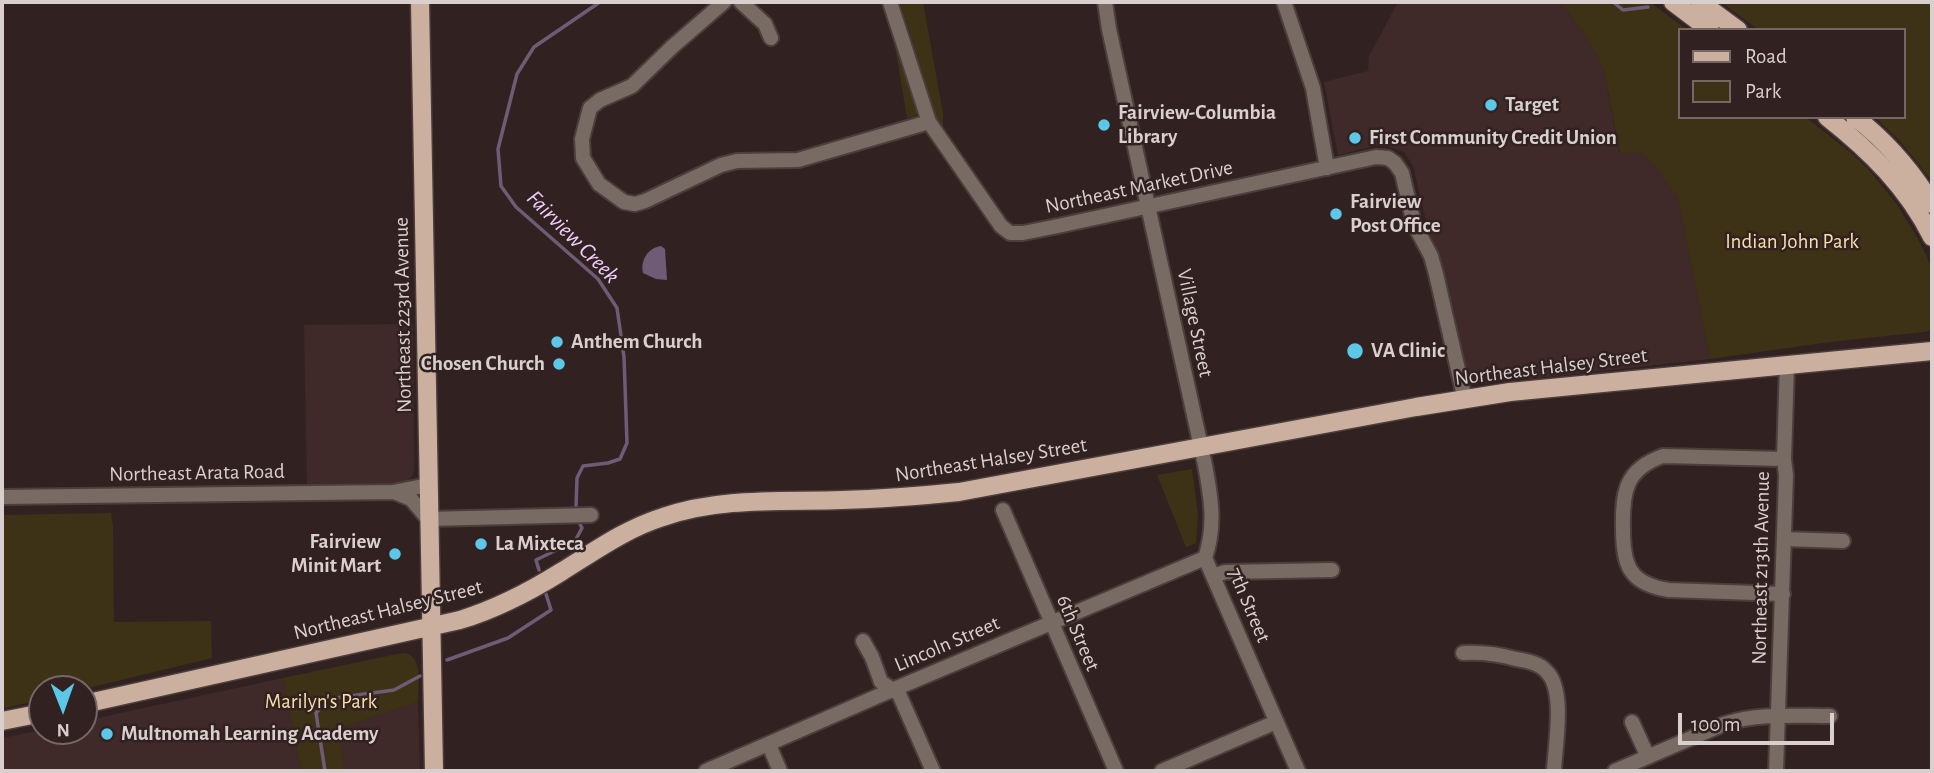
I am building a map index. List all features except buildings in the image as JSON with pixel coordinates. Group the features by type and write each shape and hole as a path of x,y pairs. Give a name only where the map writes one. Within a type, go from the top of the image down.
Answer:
{"main road":[{"name":"Northeast 223rd Avenue","path":"419,2 434,771"},
{"path":"1673,2 1707,28"},
{"path":"1700,2 1735,28"},
{"path":"1829,119 1887,170 1911,201 1932,237"},
{"path":"1858,119 1905,165 1932,204"},
{"name":"Northeast Halsey Street","path":"98,701 460,620 497,606 561,572 627,531 688,510 720,504 888,499 959,492 1465,400 1560,386 1932,351"},
{"path":"2,721 28,716"}],"street":[{"path":"724,2 632,86 600,100 590,108 582,139 583,158 600,184 624,202 635,204 645,201 721,165 737,161 798,160 929,122 890,2"},
{"path":"741,2 765,24 771,38"},
{"name":"Village Street","path":"1105,2 1201,448"},
{"path":"1284,2 1313,88 1327,168"},
{"name":"Northeast Market Drive","path":"929,122 1001,226 1010,233 1023,233 1149,207 1376,156 1388,158 1402,173 1414,224 1437,274 1465,400"},
{"name":"Northeast 213th Avenue","path":"1776,771 1783,594 1787,365"},
{"name":"7th Street","path":"1201,448 1212,512 1212,529 1205,558 1298,771"},
{"path":"1783,594 1669,590 1644,583 1626,564 1623,519 1626,489 1631,478 1650,461 1663,456 1784,459"},
{"name":"Northeast Arata Road","path":"2,496 393,492 428,485"},
{"path":"393,492 411,499 428,519 591,515"},
{"name":"6th Street","path":"1003,510 1116,771"},
{"path":"1784,538 1843,541"},
{"name":"Lincoln Street","path":"706,771 1205,558"},
{"path":"1213,576 1225,572 1332,570"},
{"path":"863,641 872,656 881,682 899,694 933,771"},
{"path":"1463,653 1484,653 1527,661 1541,667 1553,679 1557,705 1554,771"},
{"path":"1615,771 1724,724 1752,717 1830,716"},
{"path":"1162,771 1276,722"},
{"path":"1632,722 1648,757"},
{"path":"769,745 780,771"}],"shaded area":[{"path":"1398,2 1561,2 1588,39 1604,70 1619,152 1641,152 1658,169 1678,199 1710,359 1482,384 1471,382 1467,377 1440,259 1429,233 1413,166 1404,152 1382,144 1338,155 1324,82 1368,71 1369,56"},
{"path":"661,246 665,249 667,280 656,279 643,273 646,255"},
{"path":"413,324 412,476 402,483 307,484 304,325"},
{"path":"283,678 301,771 2,771 2,738 28,733 28,745 98,745 98,718"},
{"path":"418,702 420,771 345,771 337,729"}],"green space":[{"path":"900,2 923,2 943,114 943,129 940,130 932,113 932,104"},
{"name":"Indian John Park","path":"1561,2 1650,2 1684,28 1678,28 1678,119 1808,119 1849,151 1896,203 1926,255 1932,269 1932,330 1710,359 1678,199 1658,169 1641,152 1620,153 1604,70 1588,39"},
{"path":"1721,2 1932,2 1932,181 1900,141 1877,119 1906,119 1906,28 1756,28"},
{"path":"894,40 917,113 907,118"},
{"path":"1192,469 1198,515 1196,543 1186,547 1157,475"},
{"path":"111,513 114,622 211,621 212,658 98,686 98,675 28,675 28,702 2,709 2,515"},
{"name":"Marilyn's Park","path":"402,653 409,654 417,664 418,702 337,729 345,771 301,771 283,678"}],"waterway":[{"name":"Fairview Creek","path":"576,507 577,478 583,466 620,459 627,443 624,357 617,308 598,279 516,207 501,186 498,149 517,74 534,47 600,2"},
{"name":"Fairview Creek","path":"1613,2 1623,10 1648,7"},
{"name":"Fairview Creek","path":"539,570 536,560 575,541 582,528 580,524"},
{"name":"Fairview Creek","path":"447,660 508,638 551,610 546,594"},
{"name":"Fairview Creek","path":"325,771 316,713 328,699 394,690 420,676"}],"place":[{"name":"Target","path":"1491,105"},
{"name":"Fairview-Columbia Library","path":"1104,125"},
{"name":"First Community Credit Union","path":"1355,138"},
{"name":"Fairview Post Office","path":"1336,214"},
{"name":"Anthem Church","path":"557,342"},
{"name":"VA Clinic","path":"1355,351"},
{"name":"Chosen Church","path":"559,364"},
{"name":"La Mixteca","path":"481,544"},
{"name":"Fairview Minit Mart","path":"395,554"},
{"name":"Multnomah Learning Academy","path":"107,734"}]}
